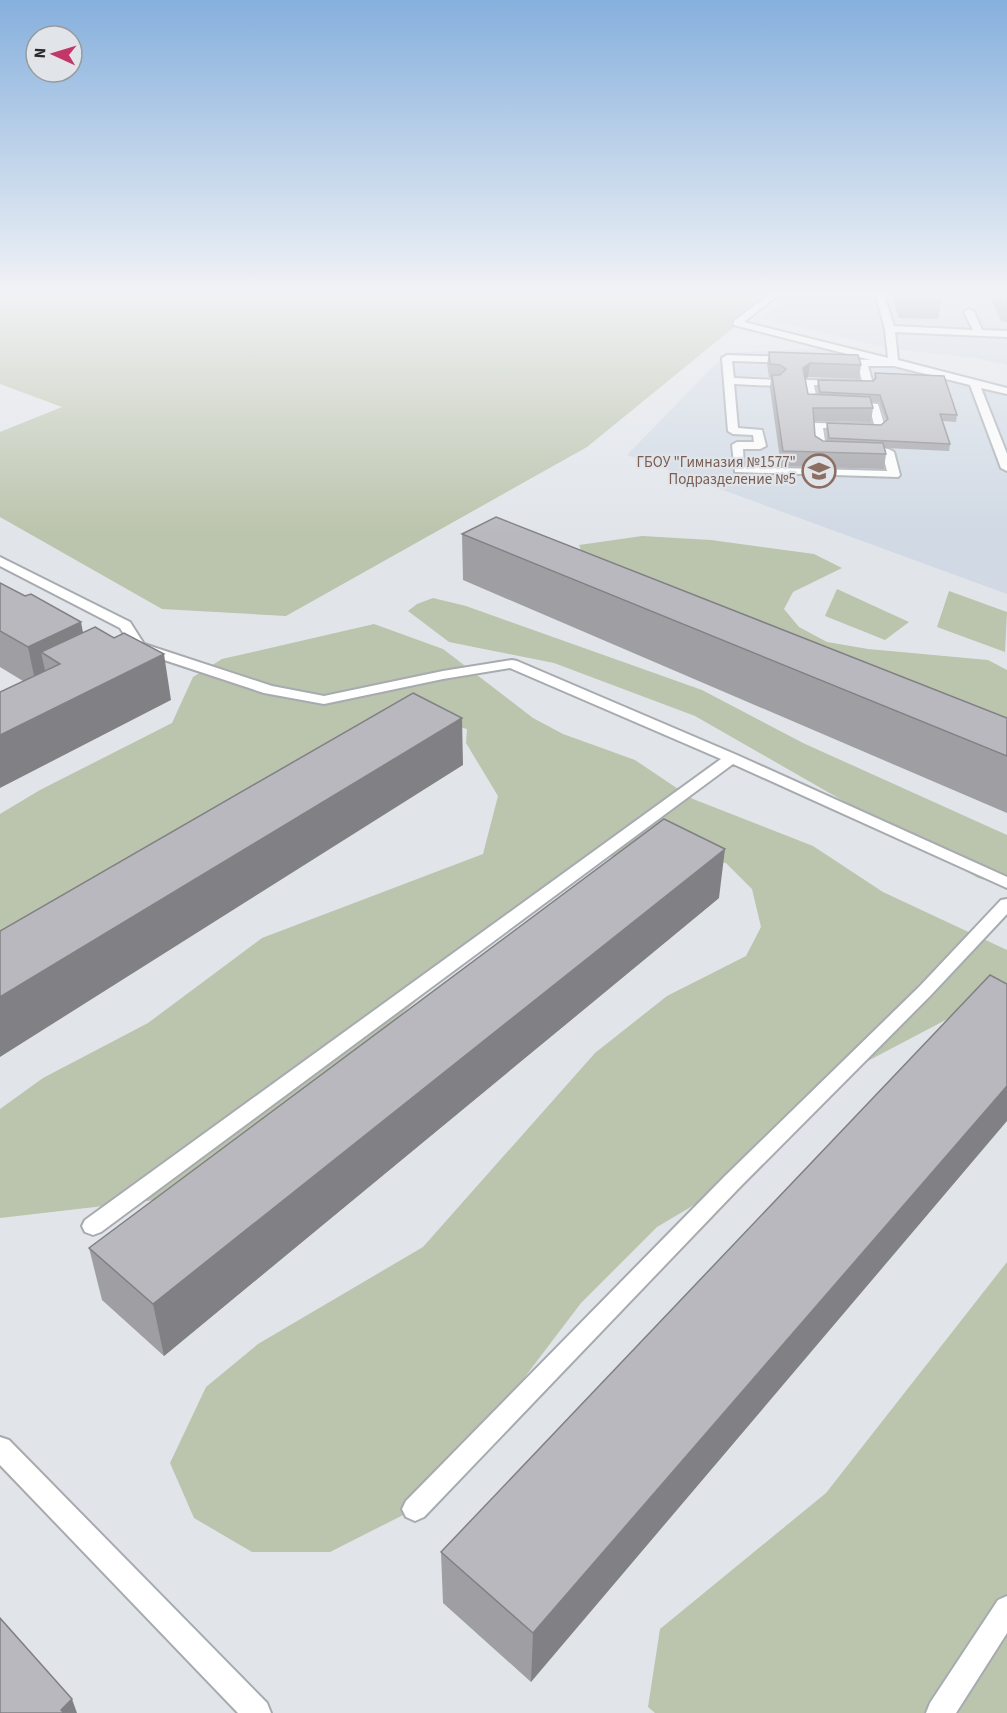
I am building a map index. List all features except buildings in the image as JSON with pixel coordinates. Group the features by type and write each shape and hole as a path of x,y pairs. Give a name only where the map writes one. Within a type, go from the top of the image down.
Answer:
{"lane":[{"path":"728,373 734,431 758,432 760,446 737,445 739,470 894,475 888,452 821,450 817,425 880,427 874,406 812,404 808,382 868,384 865,373"},
{"path":"935,373 1007,391"},
{"path":"729,381 777,383"},
{"path":"974,382 1007,468"},
{"path":"0,561 125,625 134,650 268,690 324,700 443,675 512,664 732,758 1007,883"},
{"path":"404,698 443,675"},
{"path":"93,1226 732,758"},
{"path":"415,1509 731,1183 924,991 1007,904"},
{"path":"0,1448 257,1713"},
{"path":"940,1713 1007,1609"}],"shaded area":[{"name":"ГБОУ \"Гимназия №1577\" Подразделение №5","path":"707,373 921,373 1007,395 1007,594 627,455"}],"green space":[{"path":"0,373 678,373 587,447 286,616 162,609 0,517 0,432 62,407 0,384"},
{"path":"642,536 711,540 814,554 842,568 793,592 784,609 799,627 827,642 868,649 988,660 1007,670 1007,745 585,560 579,545"},
{"path":"837,589 909,622 885,640 825,616"},
{"path":"949,591 1007,612 1005,652 937,627"},
{"path":"433,598 466,606 702,690 803,743 1007,835 1007,886 978,878 695,716 554,663 449,642 408,611 417,604"},
{"path":"374,624 443,649 533,718 563,734 635,760 693,799 813,846 883,892 1007,950 1007,1006 976,1004 862,1064 787,1118 731,1183 657,1227 581,1303 459,1464 415,1509 330,1552 252,1552 194,1518 170,1463 206,1387 258,1344 423,1247 595,1053 667,996 746,956 761,927 752,889 726,863 635,849 598,861 499,928 270,1130 173,1198 0,1218 0,1109 43,1078 148,1023 262,938 483,854 498,796 466,743 467,729 428,719 0,967 0,814 40,790 172,723 193,677 222,659"},
{"path":"1007,1262 1007,1713 655,1713 648,1707 660,1629 826,1493"}],"place":[{"name":"ГБОУ \"Гимназия №1577\" Подразделение №5","path":"819,471"}]}
